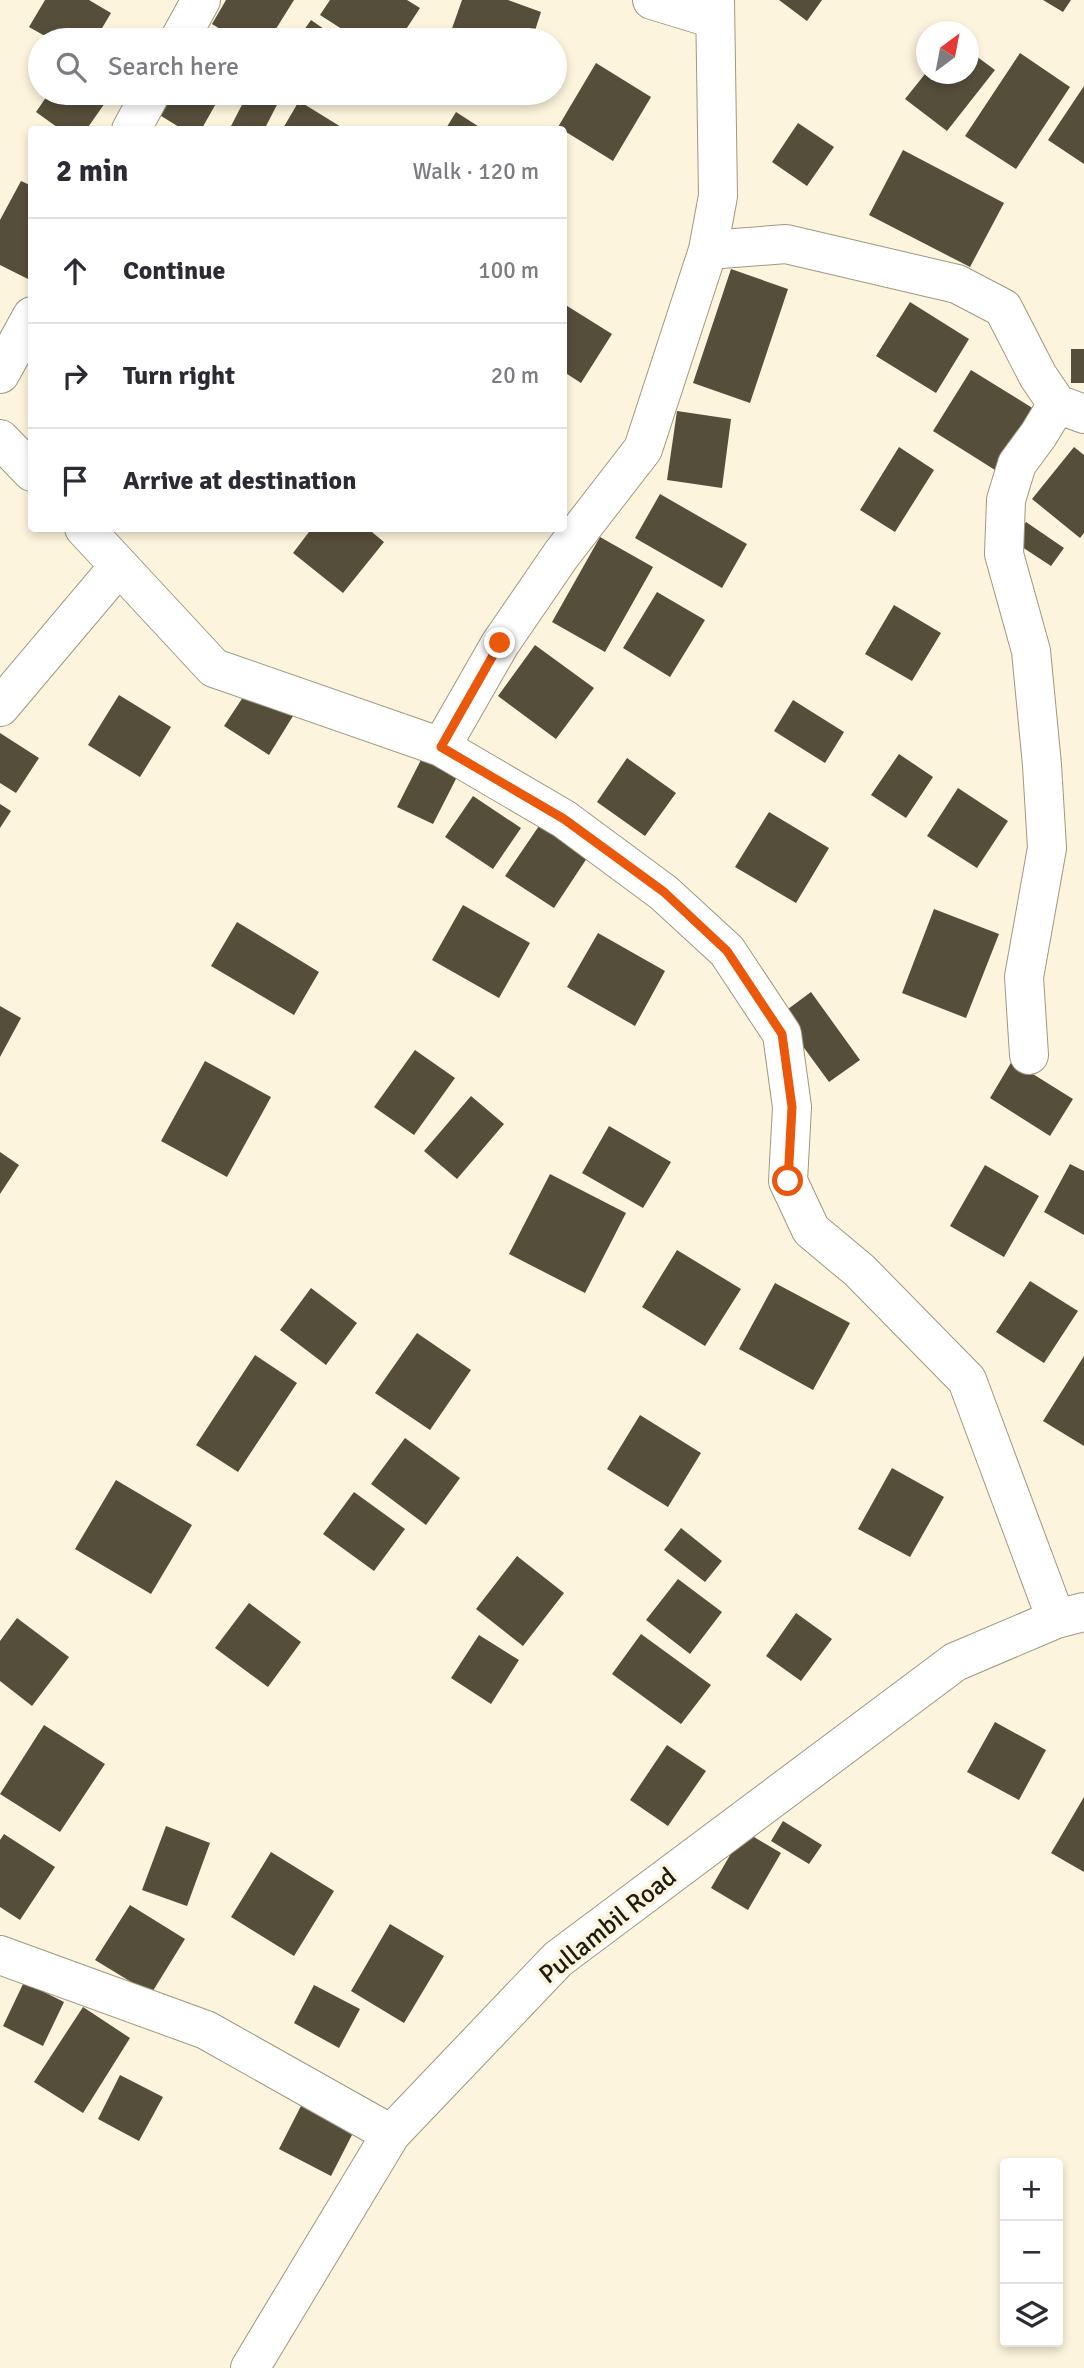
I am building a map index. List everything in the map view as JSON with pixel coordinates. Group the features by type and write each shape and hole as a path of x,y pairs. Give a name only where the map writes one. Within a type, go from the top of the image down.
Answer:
{"street":[{"path":"186,28 201,0"},
{"path":"652,0 701,15 713,0"},
{"path":"441,747 500,643 561,555 643,449 708,250 718,195 713,0"},
{"path":"133,126 145,105"},
{"path":"708,250 786,244 957,284 1003,308 1038,376 1070,409 1039,435 1017,464 1006,500 1004,554 1031,652 1047,848 1024,977 1030,1055"},
{"path":"0,374 28,323"},
{"path":"0,439 28,468"},
{"path":"88,532 215,668 441,747 564,819 664,892 727,951 782,1034 792,1107 788,1181 811,1230 859,1270 967,1380 1070,1616"},
{"path":"0,708 119,566"},
{"name":"Pullambil Road","path":"250,2368 391,2134 558,1959 955,1662 1070,1616"},
{"path":"0,1955 206,2030 391,2134"}],"building":[{"path":"45,0 89,0 111,13 102,28 29,27"},
{"path":"226,0 294,0 276,28 218,28 212,24"},
{"path":"330,0 407,0 420,8 407,28 340,28 320,15"},
{"path":"462,0 508,0 541,12 536,28 452,28"},
{"path":"779,0 822,0 807,21"},
{"path":"1043,0 1071,0 1063,12"},
{"path":"311,20 323,28 305,28"},
{"path":"1020,53 1070,87 1016,169 965,136"},
{"path":"979,58 995,70 947,131 905,99 917,84 979,84"},
{"path":"596,63 651,97 613,161 567,133 567,126 559,126"},
{"path":"1084,86 1084,164 1048,140"},
{"path":"41,105 104,105 89,126 55,126 36,112"},
{"path":"157,105 215,105 203,126 177,126 153,111"},
{"path":"242,105 277,105 266,126 231,126"},
{"path":"297,105 305,105 340,126 284,126"},
{"path":"456,112 478,126 447,126"},
{"path":"798,123 834,147 807,186 772,162"},
{"path":"903,150 1004,203 970,267 869,215"},
{"path":"21,181 28,184 28,279 0,265 0,220"},
{"path":"731,269 788,289 750,403 693,383"},
{"path":"910,302 969,339 936,393 876,356"},
{"path":"567,306 612,334 581,383 567,374"},
{"path":"1071,349 1084,349 1084,383 1071,383"},
{"path":"971,370 1034,409 995,470 933,431"},
{"path":"677,411 731,419 722,488 667,480"},
{"path":"899,447 934,470 895,532 860,510"},
{"path":"1074,447 1084,455 1084,533 1080,538 1032,499"},
{"path":"660,494 747,544 722,588 635,538"},
{"path":"1026,522 1064,548 1051,566 1013,541"},
{"path":"309,532 372,532 384,542 343,593 293,553"},
{"path":"600,537 653,567 605,652 552,622"},
{"path":"657,592 705,620 670,677 623,648"},
{"path":"894,605 941,633 912,681 865,654"},
{"path":"535,645 594,688 556,739 498,696"},
{"path":"249,688 293,716 269,755 224,726"},
{"path":"119,695 171,727 140,777 88,745"},
{"path":"793,700 844,732 825,763 774,731"},
{"path":"0,733 39,758 16,793 0,783"},
{"path":"424,754 459,773 433,824 397,807"},
{"path":"899,754 933,777 906,818 871,795"},
{"path":"627,758 676,793 645,836 597,802"},
{"path":"958,788 1008,821 977,868 927,836"},
{"path":"473,796 521,828 493,869 445,837"},
{"path":"0,804 11,811 0,828"},
{"path":"769,812 829,848 796,903 735,867"},
{"path":"543,820 591,852 554,908 505,876"},
{"path":"463,905 530,943 499,998 432,960"},
{"path":"934,909 999,934 966,1018 902,993"},
{"path":"237,922 319,972 294,1015 211,966"},
{"path":"598,933 665,971 635,1026 567,987"},
{"path":"811,992 860,1060 829,1082 780,1015"},
{"path":"0,1006 21,1018 0,1057"},
{"path":"415,1050 455,1078 414,1135 374,1107"},
{"path":"205,1061 271,1097 227,1177 161,1141"},
{"path":"1012,1061 1073,1099 1050,1136 990,1098"},
{"path":"471,1096 504,1124 457,1179 424,1151"},
{"path":"609,1126 671,1162 643,1208 582,1173"},
{"path":"0,1152 19,1165 0,1194"},
{"path":"1070,1164 1084,1171 1084,1235 1044,1212"},
{"path":"985,1165 1039,1196 1004,1257 950,1226"},
{"path":"550,1174 626,1213 585,1293 509,1254"},
{"path":"677,1250 741,1289 705,1346 642,1307"},
{"path":"1030,1281 1078,1311 1044,1363 996,1332"},
{"path":"775,1283 850,1323 813,1390 739,1349"},
{"path":"311,1288 357,1323 326,1365 280,1330"},
{"path":"417,1333 471,1370 430,1430 375,1393"},
{"path":"255,1355 297,1383 238,1472 196,1445"},
{"path":"1084,1356 1084,1446 1043,1421"},
{"path":"640,1415 701,1453 668,1507 607,1469"},
{"path":"405,1438 460,1478 426,1525 371,1484"},
{"path":"892,1468 944,1497 910,1557 858,1529"},
{"path":"116,1480 192,1525 151,1594 75,1549"},
{"path":"354,1492 405,1529 374,1571 323,1534"},
{"path":"681,1528 722,1561 705,1582 664,1550"},
{"path":"517,1556 564,1593 523,1646 476,1609"},
{"path":"678,1579 722,1612 690,1654 646,1620"},
{"path":"249,1603 301,1642 268,1687 215,1648"},
{"path":"796,1613 832,1639 801,1681 766,1656"},
{"path":"17,1618 69,1657 32,1706 0,1681 0,1641"},
{"path":"641,1634 711,1685 681,1724 612,1674"},
{"path":"479,1635 519,1660 491,1704 451,1678"},
{"path":"995,1722 1046,1750 1019,1800 967,1772"},
{"path":"44,1725 105,1764 60,1832 0,1794"},
{"path":"667,1745 706,1771 668,1826 630,1800"},
{"path":"1084,1797 1084,1872 1051,1853"},
{"path":"783,1821 822,1845 809,1864 771,1841"},
{"path":"166,1826 210,1843 187,1906 142,1890"},
{"path":"744,1831 781,1853 748,1910 711,1888"},
{"path":"4,1834 55,1867 20,1920 0,1907 0,1840"},
{"path":"271,1852 334,1891 294,1956 231,1917"},
{"path":"130,1905 185,1939 151,1994 95,1960"},
{"path":"390,1924 444,1956 404,2023 351,1991"},
{"path":"24,1982 64,2002 43,2046 3,2026"},
{"path":"314,1985 360,2009 339,2048 294,2023"},
{"path":"83,2007 130,2038 83,2113 34,2082"},
{"path":"120,2075 163,2097 139,2141 98,2119"},
{"path":"301,2106 353,2133 331,2176 279,2149"}],"route":[{"path":"500,643 441,747 564,819 664,892 727,951 782,1034 792,1107 788,1181"}]}
